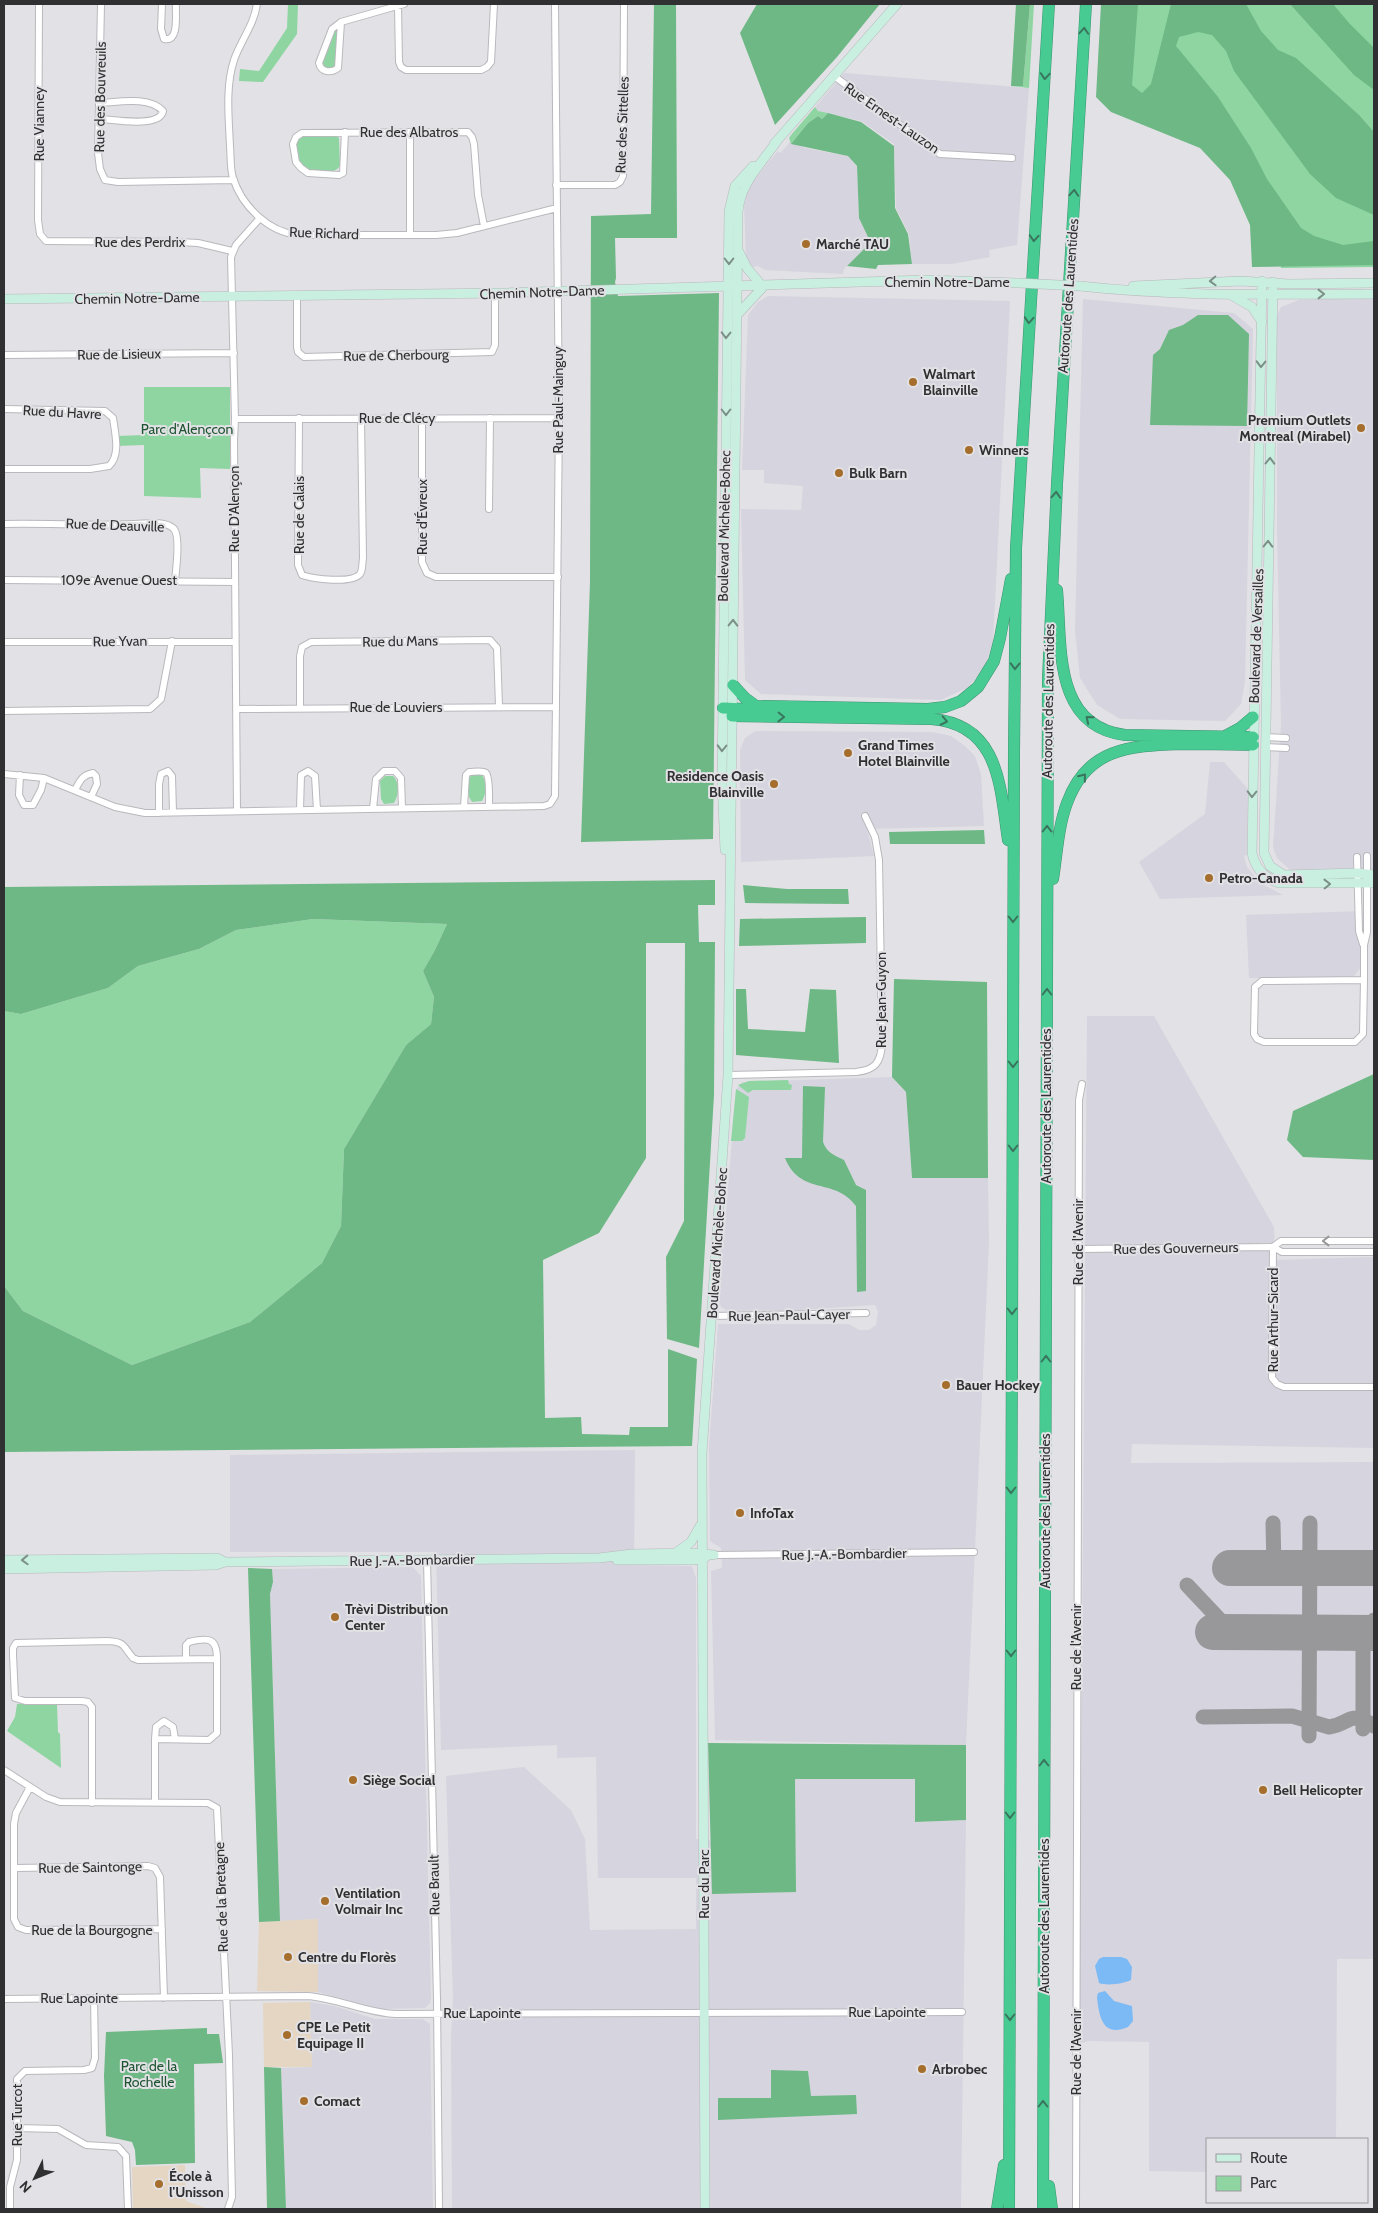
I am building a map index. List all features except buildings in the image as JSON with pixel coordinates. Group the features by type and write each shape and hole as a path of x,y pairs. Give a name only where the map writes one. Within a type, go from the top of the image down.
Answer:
{"highway":[{"path":"1009,2209 1013,878 1016,548 1049,4"},
{"name":"Autoroute des Laurentides","path":"1043,2209 1048,679 1053,554 1086,4"},
{"path":"728,712 756,706 928,709 946,707 961,701 978,687 994,661 1016,548"},
{"path":"1053,554 1064,674 1071,697 1082,714 1098,726 1120,734 1223,736 1253,741"},
{"path":"733,685 745,698 756,706"},
{"path":"728,712 931,719 945,721 961,727 981,742 996,768 1001,788 1013,878"},
{"path":"1223,736 1240,728 1253,717"},
{"path":"1047,913 1060,829 1067,804 1078,782 1096,763 1116,751 1138,746 1253,741"},
{"path":"997,2209 1010,2129"},
{"path":"1043,2152 1052,2209"}],"street":[{"name":"Rue Vianney","path":"39,4 38,220 40,234 46,241"},
{"name":"Rue des Bouvreuils","path":"102,4 101,119 98,153 100,169 105,180 147,182 234,180"},
{"path":"162,4 161,29 164,39 168,40 175,34 176,4"},
{"name":"Rue Richard","path":"256,4 255,17 234,60 228,96 232,172 234,180 246,200 260,218 276,229 294,235 457,233 557,208"},
{"path":"341,22 338,68 334,71 324,71 319,63 332,29 341,22 401,5 399,62 401,67 406,70 481,70 488,68 491,62 494,4"},
{"name":"Rue Paul-Mainguy","path":"489,807 544,806 550,804 555,796 559,418 555,4"},
{"name":"Rue des Sittelles","path":"556,185 615,184 620,182 623,176 624,4"},
{"name":"Boulevard Michèle-Bohec","path":"703,1556 702,1454 728,1075 728,712 732,287 729,211 732,194 741,178 777,141 897,4"},
{"name":"Rue Ernest-Lauzon","path":"834,76 940,154 1012,158"},
{"path":"100,103 144,102 157,104 163,111 162,116 158,119 145,122 101,119"},
{"name":"Rue des Albatros","path":"345,132 343,173 308,173 296,162 293,144 296,137 302,133 345,132 468,132 472,137 478,195 484,226"},
{"path":"410,132 410,235"},
{"name":"Boulevard Michèle-Bohec","path":"728,712 733,685 737,315 732,287 738,250 738,208 742,190 777,141"},
{"path":"232,251 260,218"},
{"name":"Rue des Perdrix","path":"46,241 198,243 232,251"},
{"path":"737,315 763,287 747,268 738,250"},
{"name":"Rue D'Alençon","path":"232,251 237,811"},
{"name":"Chemin Notre-Dame","path":"4,299 495,294 763,287 927,280 1080,286 1125,291 1230,294 1374,294"},
{"name":"Chemin Notre-Dame","path":"1080,286 1262,281 1374,283"},
{"name":"Boulevard de Versailles","path":"1262,281 1258,604 1253,717 1251,846 1253,857 1258,869 1268,878 1282,884 1357,883 1371,879"},
{"name":"Boulevard de Versailles","path":"1273,282 1263,847 1268,864 1275,871 1284,875 1358,873 1371,879"},
{"name":"Rue de Cherbourg","path":"297,296 297,347 298,352 304,357 492,352 495,345 495,294"},
{"path":"1230,294 1252,307 1262,322"},
{"name":"Rue de Lisieux","path":"4,355 234,353"},
{"name":"Rue du Havre","path":"4,409 105,411 113,418 116,442 115,457 109,466 90,469 4,469"},
{"name":"Rue de Calais","path":"299,418 298,565 302,575 312,579 350,579 359,575 361,571 363,558 361,419"},
{"name":"Rue d'Évreux","path":"422,418 422,562 427,574 436,577 558,577"},
{"path":"489,508 490,418"},
{"name":"Rue de Clécy","path":"235,419 559,418"},
{"name":"Rue de Deauville","path":"4,524 48,523 101,526 160,523 172,527 175,532 177,547 175,580"},
{"name":"109e Avenue Ouest","path":"4,580 235,582"},
{"name":"Rue du Mans","path":"300,708 300,656 302,647 311,642 490,640 497,648 498,706"},
{"path":"4,711 150,709 161,700 172,641"},
{"name":"Rue Yvan","path":"4,642 235,642"},
{"name":"Rue de Louviers","path":"236,709 556,707"},
{"path":"1266,742 1286,738"},
{"path":"1253,741 1266,742 1286,748"},
{"path":"159,813 161,774 168,771 172,776 173,812"},
{"path":"300,810 301,775 308,771 315,776 318,810"},
{"path":"373,809 376,779 384,771 395,771 401,778 402,808"},
{"path":"4,774 44,778 115,807 145,813 159,813 489,807 488,777 481,771 469,772 466,775 464,807"},
{"path":"75,790 85,775 93,774 96,776 97,784 91,797"},
{"path":"20,775 19,795 24,805 28,806 33,805 44,778"},
{"name":"Rue Jean-Guyon","path":"728,1075 856,1072 870,1070 878,1064 882,1043 879,860 875,837 865,816"},
{"path":"1364,980 1262,981 1255,987 1254,1034 1257,1039 1264,1042 1355,1042 1364,1034 1364,980 1364,945 1371,879 1367,856"},
{"path":"1356,857 1359,931 1364,945"},
{"name":"Rue de l'Avenir","path":"1076,2209 1078,1249 1079,1100 1082,1084"},
{"name":"Rue des Gouverneurs","path":"1273,1247 1282,1241 1374,1241"},
{"name":"Rue des Gouverneurs","path":"1078,1249 1273,1247 1282,1252 1374,1252"},
{"name":"Rue Arthur-Sicard","path":"1273,1247 1272,1378 1277,1384 1284,1387 1374,1387"},
{"name":"Rue Jean-Paul-Cayer","path":"712,1316 866,1314"},
{"path":"674,1554 693,1541 702,1521"},
{"name":"Rue J.-A.-Bombardier","path":"4,1569 216,1565 225,1562 600,1558 633,1561 714,1555 974,1552"},
{"name":"Rue J.-A.-Bombardier","path":"600,1558 632,1554 703,1556"},
{"name":"Rue du Parc","path":"703,1556 705,2209"},
{"name":"Rue J.-A.-Bombardier","path":"4,1560 217,1558 225,1562"},
{"name":"Rue Brault","path":"427,1560 437,2014 439,2209"},
{"path":"155,1739 209,1740 217,1733 217,1647 210,1640 189,1642 186,1645 186,1659"},
{"path":"92,1803 92,1707 88,1702 82,1701 40,1703 15,1698 13,1655 16,1643 119,1642 124,1644 132,1658 138,1660 217,1659"},
{"path":"155,1802 156,1727 164,1721 173,1727 175,1739"},
{"name":"Rue de la Bretagne","path":"4,1770 56,1801 92,1803 208,1803 214,1805 218,1810 232,2187 232,2197 228,2209"},
{"name":"Rue de la Bourgogne","path":"30,1787 22,1799 15,1818 14,1921 20,1929 162,1929"},
{"name":"Rue de Saintonge","path":"14,1868 153,1868 158,1872 160,1878 164,1998"},
{"name":"Rue Lapointe","path":"4,1999 315,1997 334,2000 373,2012 437,2014 962,2012"},
{"name":"Rue Turcot","path":"10,2209 10,2187 17,2162 16,2082 21,2073 30,2070 88,2070 93,2066 95,2058 94,1998"},
{"path":"17,2128 58,2129 67,2132 84,2144 122,2149 126,2156 128,2209"}],"shaded area":[{"path":"844,73 1029,88 1017,245 989,250 990,257 952,264 912,264 909,234 896,208 894,144 861,121 818,111 815,107"},
{"path":"790,142 805,148 848,156 857,167 859,218 868,237 869,244 844,269 843,274 765,270 758,266 752,267 746,256 744,204 747,191 755,178 778,151 780,153"},
{"path":"768,296 1010,301 993,642 984,669 967,688 941,700 761,694 745,680 741,509 801,510 803,486 764,483 764,470 742,470 748,315 758,302"},
{"path":"1374,297 1374,870 1290,870 1277,858 1273,847 1281,724 1277,530 1277,316 1281,307 1299,300"},
{"path":"1083,299 1234,313 1253,329 1245,682 1241,704 1225,721 1120,719 1097,705 1080,678 1075,631"},
{"path":"755,731 932,732 951,736 975,756 981,774 984,826 867,829 874,856 741,862 740,750 745,738"},
{"path":"1210,762 1224,762 1248,789 1247,855 1244,856 1247,867 1260,883 1283,895 1160,899 1139,862 1205,814"},
{"path":"1362,911 1361,967 1354,976 1348,979 1249,978 1246,915"},
{"path":"1087,1016 1154,1016 1274,1227 1275,1260 1374,1257 1374,1448 1132,1444 1131,1463 1374,1462 1374,1959 1337,1959 1336,2138 1206,2138 1206,2172 1149,2171 1149,2042 1088,2041 1082,2043 1079,2047"},
{"path":"892,1077 906,1092 912,1178 988,1178 989,1243 966,1745 715,1740 711,1571 722,1568 721,1548 710,1541 709,1447 718,1324 849,1324 859,1330 869,1330 876,1325 878,1312 875,1305 799,1310 728,1311 721,1307 717,1294 721,1239 724,1238 736,1090 742,1082"},
{"path":"635,1450 634,1565 692,1566 696,1578 696,1839 713,1841 796,1892 795,1779 915,1779 915,1822 966,1820 961,2209 452,2209 451,2036 453,2000 446,1776 524,1767 571,1810 585,1839 590,1930 696,1929 696,1878 598,1878 596,1757 557,1758 557,1745 441,1750 436,1552 230,1552 230,1455"},
{"path":"413,1567 421,1576 431,1999 425,2008 381,2009 318,1992 318,1919 280,1921 270,1594 273,1582 272,1569"},
{"name":"Centre du Florès","path":"318,1919 318,1992 257,1991 259,1922"},
{"path":"310,2002 334,2006 375,2019 423,2019 430,2024 433,2209 286,2209 281,2068 312,2067"},
{"name":"CPE Le Petit Equipage II","path":"310,2002 312,2067 264,2067 263,2003"},
{"name":"École à l'Unisson","path":"185,2165 186,2201 208,2209 133,2209 132,2167"}],"green space":[{"path":"288,4 298,4 297,34 263,82 239,81 240,69 259,71 287,28"},
{"path":"654,4 676,4 677,238 615,238 615,282 618,296 719,293 713,839 581,842 590,582 591,216 651,214"},
{"path":"757,4 880,4 837,57 775,125 740,33"},
{"path":"1016,4 1030,4 1023,86 1011,86"},
{"path":"1030,4 1034,4 1029,88 1011,86 1023,86"},
{"path":"1101,4 1138,4 1132,85 1142,93 1151,84 1171,4 1246,4 1261,31 1278,50 1296,58 1359,115 1374,132 1374,215 1336,198 1310,174 1234,71 1226,51 1212,35 1198,32 1179,37 1176,46 1218,97 1251,148 1267,179 1301,228 1314,236 1343,245 1374,241 1374,265 1252,267 1250,225 1230,180 1200,148 1111,112 1096,97"},
{"path":"1109,4 1374,4 1374,267 1281,268 1279,237 1237,158 1106,79"},
{"path":"1290,4 1333,4 1374,48 1374,90 1354,75"},
{"path":"334,30 337,31 336,64 332,68 325,68 322,62"},
{"path":"815,107 818,111 828,113 822,119 818,116 808,123 791,144 789,138"},
{"path":"828,113 861,122 894,146 895,208 908,234 912,264 878,265 876,269 847,266 869,244 868,237 859,218 857,166 848,156 791,144 808,123 818,116 822,119"},
{"path":"303,136 336,136 339,138 340,166 331,172 319,172 312,171 301,165 297,159 297,141"},
{"path":"1198,315 1228,315 1249,334 1247,426 1150,425 1153,355 1160,349 1169,330 1183,325"},
{"name":"Parc d'Alençcon","path":"144,387 230,387 230,469 200,468 201,498 144,496 144,445 117,446 117,436 144,435"},
{"path":"473,774 481,774 485,783 482,801 472,802 469,797 468,779"},
{"path":"385,776 393,776 398,785 398,793 394,803 384,804 381,799 380,781"},
{"path":"984,830 985,844 890,844 889,832"},
{"path":"715,880 715,905 698,905 699,942 715,942 714,1095 699,1348 667,1339 666,1257 684,1221 685,943 646,943 646,1158 599,1233 543,1260 545,1418 581,1417 582,1434 629,1435 630,1427 668,1427 668,1349 697,1359 692,1446 4,1452 4,1286 23,1311 132,1365 250,1322 322,1263 341,1226 344,1149 406,1045 431,1024 434,997 423,971 447,924 313,919 236,930 199,949 138,966 108,988 21,1014 4,1011 4,887"},
{"path":"743,885 787,889 848,889 849,904 745,903"},
{"path":"866,917 866,943 739,946 740,919"},
{"path":"313,919 447,924 423,971 434,997 431,1024 406,1045 344,1149 341,1226 322,1263 250,1322 132,1365 23,1311 4,1286 4,1011 21,1014 108,988 138,966 199,949 236,930"},
{"path":"894,979 987,982 988,1178 912,1178 906,1092 892,1077"},
{"path":"736,989 746,989 748,1029 805,1032 810,989 836,990 839,1063 736,1055"},
{"path":"1374,1074 1374,1160 1303,1157 1287,1140 1293,1111"},
{"path":"788,1080 789,1084 792,1085 791,1090 753,1090 748,1093 738,1085 749,1081"},
{"path":"803,1086 825,1087 823,1142 829,1151 844,1160 856,1185 866,1190 866,1291 857,1292 856,1206 848,1197 799,1177 791,1170 785,1158 802,1158"},
{"path":"736,1089 749,1097 745,1138 742,1141 731,1141"},
{"path":"248,1568 272,1569 273,1582 270,1594 280,1921 259,1922"},
{"path":"17,1704 57,1704 61,1768 7,1731 15,1717"},
{"path":"708,1743 966,1745 966,1820 915,1822 915,1779 795,1779 796,1892 712,1894"},
{"name":"Parc de la Rochelle","path":"207,2028 207,2034 219,2034 223,2063 194,2064 195,2163 136,2165 135,2150 132,2142 106,2136 104,2076 106,2032"},
{"path":"264,2067 281,2068 286,2209 267,2209"},
{"path":"771,2070 808,2071 811,2096 856,2095 857,2114 718,2120 718,2098 771,2098"}],"water":[{"path":"1103,1957 1127,1959 1132,1967 1131,1980 1115,1984 1099,1983 1095,1966 1099,1959"},
{"path":"1105,1991 1114,2001 1132,2006 1133,2021 1128,2027 1113,2030 1104,2024 1099,2012 1097,1997 1098,1993"}],"taxiway":[{"path":"1273,1523 1274,1568"},
{"path":"1309,1736 1310,1523"},
{"path":"1187,1585 1220,1620 1220,1632"},
{"path":"1363,1729 1363,1633 1374,1620"},
{"path":"1203,1717 1292,1716 1329,1727 1355,1718 1366,1721 1374,1726"}],"runway":[{"path":"1230,1568 1374,1568"},
{"path":"1213,1632 1374,1633"}],"place":[{"name":"Marché TAU","path":"806,244"},
{"name":"Walmart Blainville","path":"913,382"},
{"name":"Premium Outlets Montreal (Mirabel)","path":"1361,428"},
{"name":"Winners","path":"969,450"},
{"name":"Bulk Barn","path":"839,473"},
{"name":"Grand Times Hotel Blainville","path":"848,753"},
{"name":"Residence Oasis Blainville","path":"774,784"},
{"name":"Petro-Canada","path":"1209,878"},
{"name":"Bauer Hockey","path":"946,1385"},
{"name":"InfoTax","path":"740,1513"},
{"name":"Trèvi Distribution Center","path":"335,1617"},
{"name":"Siège Social","path":"353,1780"},
{"name":"Bell Helicopter","path":"1263,1790"},
{"name":"Ventilation Volmair Inc","path":"325,1901"},
{"name":"Centre du Florès","path":"288,1957"},
{"name":"CPE Le Petit Equipage II","path":"287,2035"},
{"name":"Arbrobec","path":"922,2069"},
{"name":"Comact","path":"304,2101"},
{"name":"École à l'Unisson","path":"159,2184"}]}
